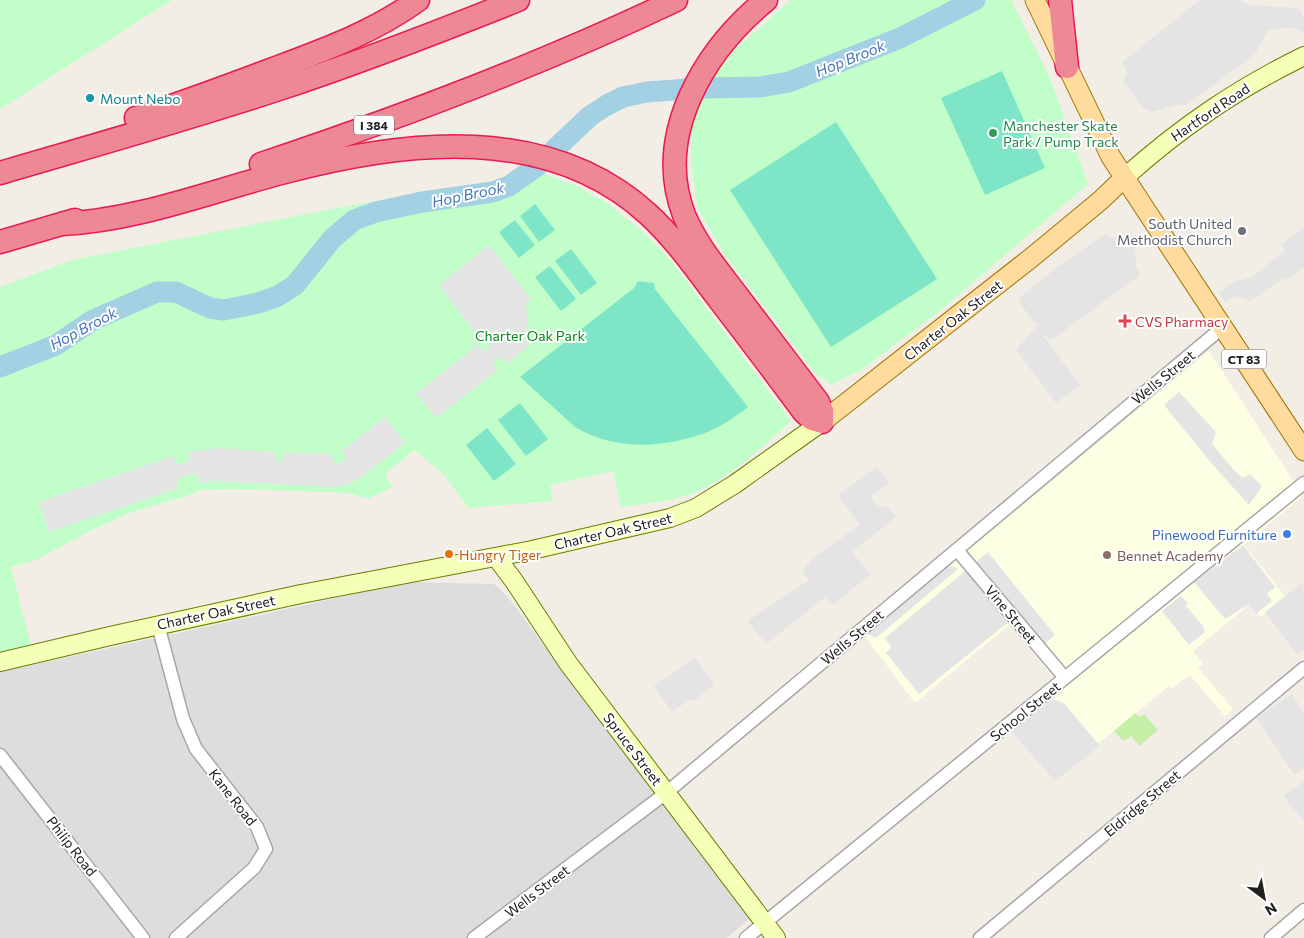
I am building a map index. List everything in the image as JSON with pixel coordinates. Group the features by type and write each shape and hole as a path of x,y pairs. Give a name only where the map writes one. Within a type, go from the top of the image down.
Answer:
{"highway":[{"path":"6,172 42,152 78,136 206,94 342,42 392,18 418,0"},
{"path":"6,172 277,89 398,47 518,0"},
{"name":"I 384","path":"0,242 241,170 370,127 531,64 676,0"},
{"path":"62,224 87,222 133,214 284,172 372,153 412,148 450,147 497,149 548,158 601,180 623,194 660,226 688,259 804,412 812,419 822,422 822,411 818,402 715,266 689,226 679,198 676,170 677,139 690,96 715,52 730,33 766,0"},
{"path":"1060,0 1067,66"}],"main road":[{"name":"CT 83","path":"1035,0 1099,134 1124,178 1304,450"},
{"name":"Hartford Road","path":"1124,178 1174,136 1218,103 1304,56"},
{"name":"Charter Oak Street","path":"0,662 301,594 496,557 651,523 679,515 700,505 734,484 822,422 1024,264 1101,200 1124,178"},
{"name":"Spruce Street","path":"496,557 568,663 776,938"}],"street":[{"name":"Wells Street","path":"474,938 666,793 1223,327"},
{"name":"School Street","path":"746,938 1304,482"},
{"name":"Vine Street","path":"957,550 1065,678"},
{"name":"Kane Road","path":"158,625 183,719 196,749 257,827 266,849 254,868 176,938"},
{"name":"Eldridge Street","path":"980,938 1304,668"},
{"name":"Philip Road","path":"0,754 143,938"},
{"path":"1271,938 1304,910"}],"shaded area":[{"path":"1200,0 1238,0 1250,5 1299,8 1304,18 1304,32 1291,27 1268,30 1255,54 1186,105 1176,105 1152,112 1143,107 1123,81 1127,73 1122,62"},
{"path":"1304,227 1304,267 1250,301 1234,296 1225,302 1219,292 1234,282 1252,277 1285,251 1281,245"},
{"path":"1105,234 1110,237 1124,239 1135,248 1136,267 1140,275 1050,341 1046,335 1043,336 1080,385 1056,403 1016,350 1038,325 1024,309 1019,298 1055,269"},
{"path":"489,245 531,299 525,305 529,320 524,338 530,345 506,364 501,357 493,362 498,370 436,418 416,393 478,345 484,351 490,346 491,342 488,334 480,339 439,285"},
{"name":"Bennet Academy","path":"1209,351 1303,496 1244,545 1285,596 1261,617 1250,604 1193,651 1203,664 1198,668 1233,709 1225,716 1190,675 1171,689 1169,686 1055,779 1015,730 1064,691 1010,624 915,703 865,636"},
{"path":"1179,392 1216,432 1212,444 1235,471 1243,478 1250,474 1262,486 1249,505 1213,465 1164,405"},
{"path":"385,417 405,443 357,480 346,485 330,487 218,481 199,483 198,476 192,474 177,480 178,488 49,532 38,502 173,456 176,464 186,463 190,458 188,452 219,448 276,452 277,462 284,459 284,452 333,454 332,460 337,464 346,459 342,451"},
{"path":"877,467 889,483 870,496 882,508 886,505 896,517 852,552 870,574 833,605 825,597 766,644 748,621 809,580 802,571 812,559 860,525 838,495"},
{"path":"1243,545 1275,587 1267,594 1272,601 1256,614 1249,604 1225,619 1194,582"},
{"path":"988,552 1055,635 1038,649 1015,621 1006,624 919,694 886,653 891,647 885,638"},
{"path":"950,565 958,569 876,638 866,633"},
{"path":"410,582 494,584 507,596 749,919 727,938 0,938 0,672"},
{"path":"1302,583 1304,586 1302,590 1304,592 1304,649 1297,655 1265,612"},
{"path":"1181,596 1188,603 1186,606 1203,626 1205,632 1189,645 1162,611"},
{"path":"695,658 714,685 696,699 689,700 672,712 654,686"},
{"path":"1292,694 1304,713 1304,768 1294,775 1257,718"},
{"path":"1051,698 1064,703 1100,746 1055,781 1011,731"},
{"path":"1304,781 1304,821 1283,796"}],"green space":[{"path":"0,0 172,0 0,109"},
{"path":"791,0 1011,0 1050,78 1088,184 942,309 860,371 831,384 815,373 724,254 697,207 691,164 691,126 701,99 725,58"},
{"name":"Manchester Skate Park / Pump Track","path":"1002,71 1045,168 985,195 941,98"},
{"path":"836,122 937,279 831,347 730,190"},
{"name":"Charter Oak Park","path":"533,169 574,185 607,203 641,230 669,258 791,421 740,465 697,492 659,502 621,507 613,471 550,485 553,501 468,508 445,476 415,450 385,474 393,487 368,499 350,493 238,489 201,490 184,497 132,512 94,529 36,560 11,567 31,645 0,653 0,287 72,260 363,203 417,201 485,191"},
{"path":"535,204 555,230 539,242 520,216"},
{"path":"515,220 535,245 519,258 499,232"},
{"path":"571,249 597,283 581,295 555,261"},
{"path":"550,266 576,299 561,311 535,277"},
{"path":"638,281 654,283 655,289 748,407 717,428 689,438 656,444 622,443 590,435 575,427 520,377 634,288"},
{"path":"520,403 548,439 526,456 498,420"},
{"path":"487,428 516,464 494,481 466,445"},
{"path":"1135,713 1139,717 1144,714 1158,730 1139,746 1131,736 1126,740 1122,740 1114,731"}],"waterway":[{"name":"Hop Brook","path":"0,367 56,345 93,320 157,292 176,292 210,308 224,310 258,303 278,296 295,285 332,239 354,220 376,212 422,202 493,192 509,186 536,167 590,116 623,97 647,92 702,88 760,87 789,82 900,38 975,0"}],"place":[{"name":"Mount Nebo","path":"90,98"},
{"name":"Manchester Skate Park / Pump Track","path":"993,133"},
{"name":"South United Methodist Church","path":"1242,231"},
{"name":"CVS Pharmacy","path":"1125,321"},
{"name":"Pinewood Furniture","path":"1287,534"},
{"name":"Hungry Tiger","path":"449,554"},
{"name":"Bennet Academy","path":"1107,555"}]}
